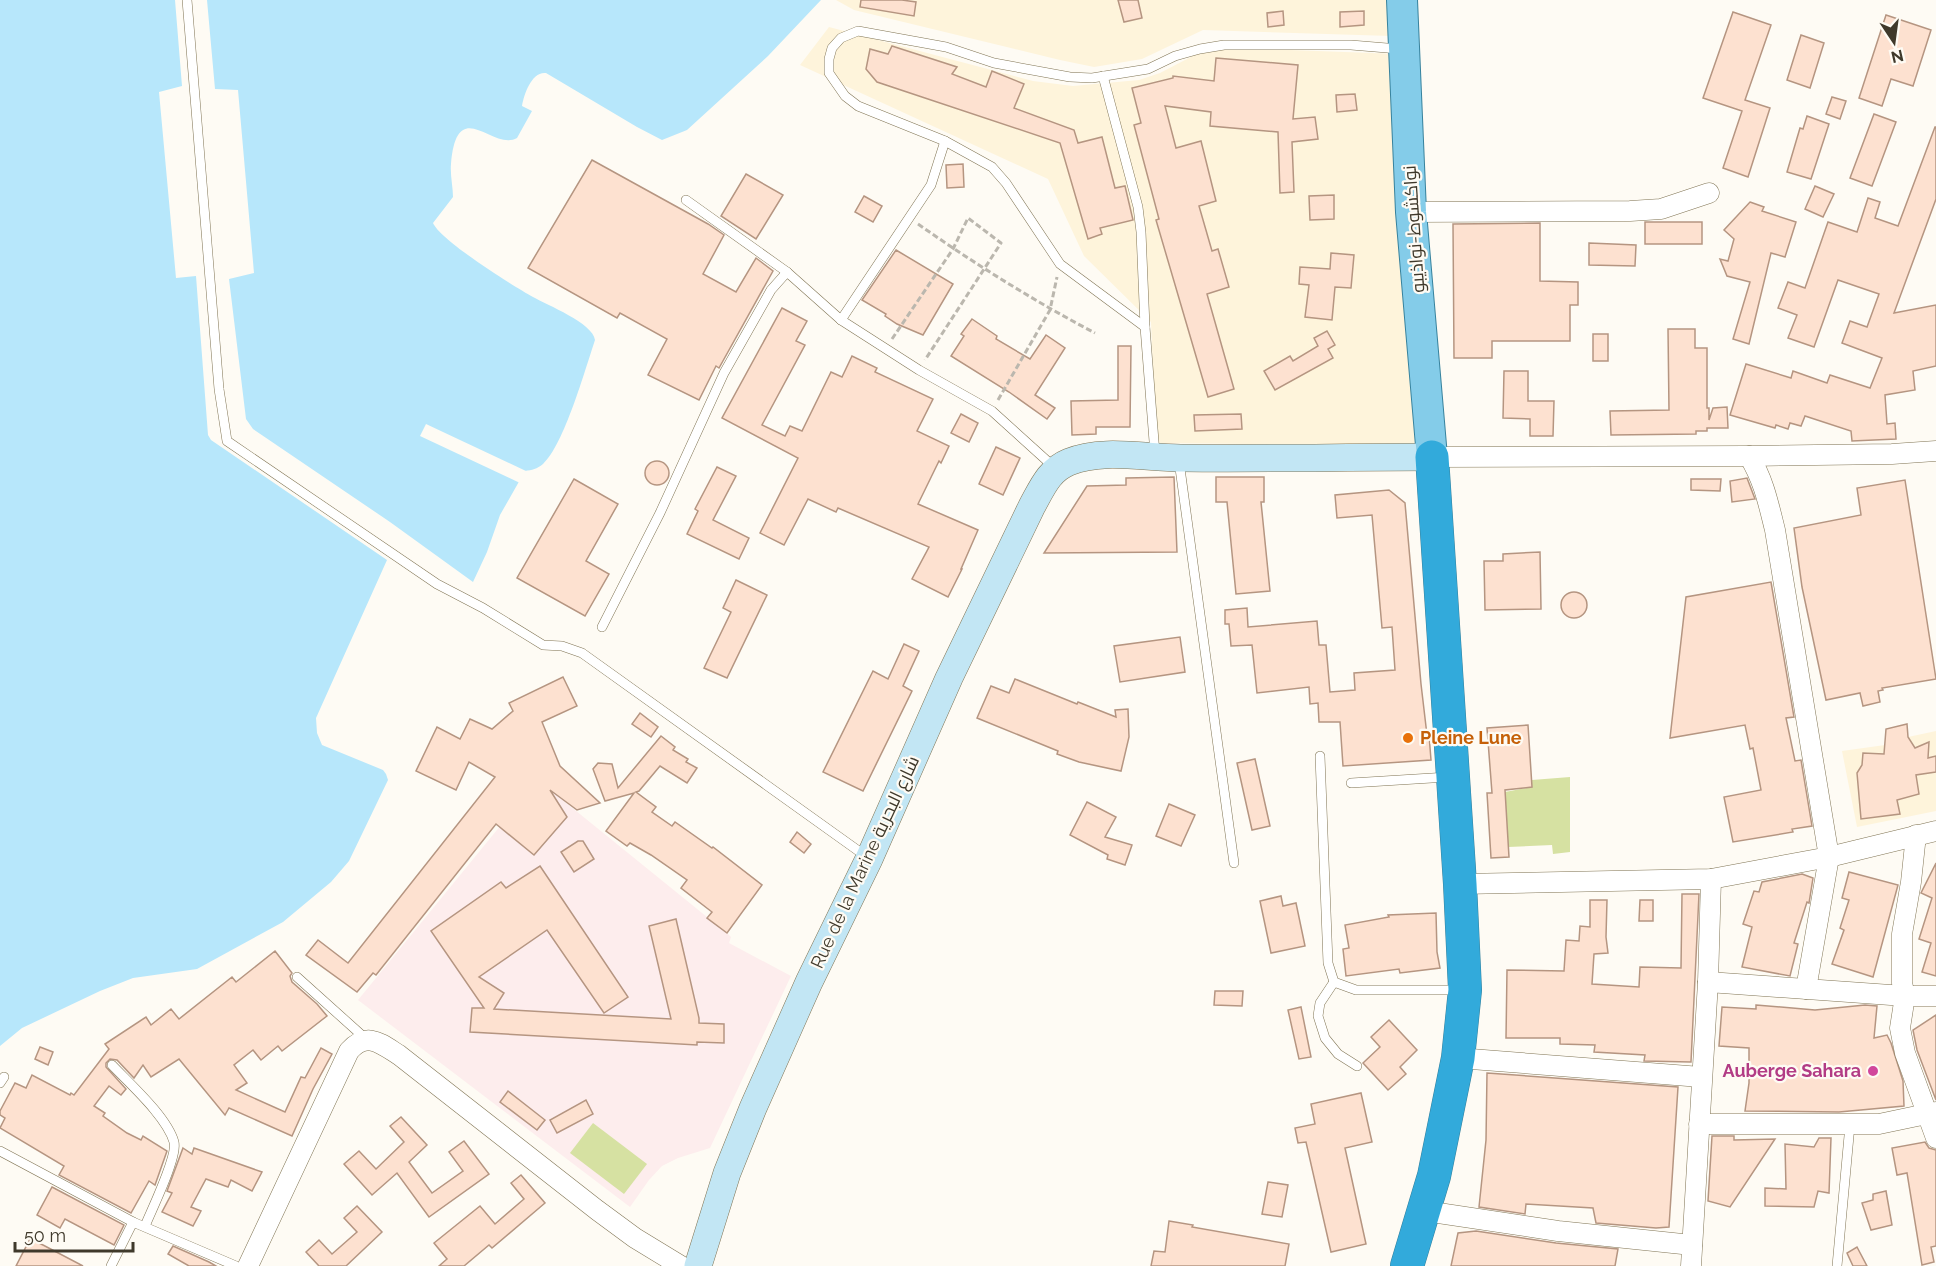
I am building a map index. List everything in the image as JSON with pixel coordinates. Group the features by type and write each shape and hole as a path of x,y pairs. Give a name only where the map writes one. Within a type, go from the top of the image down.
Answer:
{"highway":[{"path":"1407,1266 1434,1176 1458,1058 1465,990 1461,884 1432,457"}],"main road":[{"name":"نواكشوط-نواذيبو","path":"1402,0 1412,212 1432,457"}],"street":[{"path":"1412,212 1630,212 1661,209 1709,193"},
{"path":"1055,468 1086,456 1123,455 1167,457 1749,456 1892,454 1936,451"},
{"path":"1749,456 1765,488 1775,530 1829,857 1806,989"},
{"name":"Rue de la Marine شارع البحرية","path":"698,1266 727,1173 809,982 869,859 948,678 1044,482 1055,468"},
{"path":"1461,884 1711,879 1829,857 1936,831"},
{"path":"1916,835 1902,934 1902,983 1905,996 1900,1028 1905,1053 1932,1113 1936,1138"},
{"path":"1691,1266 1708,982 1711,879"},
{"path":"1708,982 1905,996 1936,996"},
{"path":"248,1266 349,1051 356,1043 366,1039 375,1041 399,1055 597,1210 635,1238 681,1266"},
{"path":"1458,1058 1701,1077"},
{"path":"1699,1124 1879,1124 1932,1113"},
{"path":"1425,1211 1558,1231 1692,1245"}],"lane":[{"path":"187,0 219,389 227,441 437,584 483,608 543,645 562,646 582,653 869,859"},
{"path":"1145,327 1060,264 1006,183 992,167 945,141 858,106 845,96 829,73 832,48 841,38 858,31 946,47 994,63 1070,77 1103,76 1148,69 1175,56 1224,45 1351,45 1405,49"},
{"path":"1103,76 1138,207 1145,327 1234,863"},
{"path":"841,320 931,185 945,141"},
{"path":"686,200 787,272 841,320 919,370 992,411 1055,468"},
{"path":"602,627 660,513 724,373 771,290 787,272"},
{"path":"1320,756 1328,963 1334,982"},
{"path":"1351,783 1453,776"},
{"path":"297,977 366,1039"},
{"path":"1334,982 1356,990 1465,990"},
{"path":"1334,982 1320,1003 1318,1016 1325,1038 1338,1054 1357,1066"},
{"path":"112,1065 150,1105 164,1123 175,1143 173,1160 145,1226"},
{"path":"1837,1266 1850,1125"},
{"path":"0,1151 134,1222 236,1266"},
{"path":"111,1266 134,1222"}],"path":[{"path":"909,218 953,249 1050,310 1095,333"},
{"path":"886,348 953,249 968,218 1001,243 919,370"},
{"path":"992,411 1050,310 1060,264"}],"shaded area":[{"path":"836,0 1389,0 1391,36 1203,30 1142,59 1094,67 854,10"},
{"path":"829,27 1033,81 1073,86 1139,80 1160,73 1210,47 1399,54 1422,446 1156,443 1151,322 1084,256 1048,179 800,65"},
{"path":"1936,731 1936,811 1857,827 1842,751 1885,745"},
{"path":"537,781 728,934 731,937 729,943 791,976 710,1148 678,1158 662,1166 630,1207 358,1000"}],"green space":[{"path":"1570,777 1570,852 1553,854 1552,845 1508,847 1505,792 1532,787 1532,780"},
{"path":"593,1123 647,1164 624,1194 570,1153"}],"water":[{"path":"0,0 175,0 182,86 159,92 176,278 196,276 208,435 211,440 387,560 316,718 317,733 322,745 383,770 388,780 349,861 331,882 283,922 197,969 133,978 100,991 22,1028 0,1046"},
{"path":"207,0 821,0 768,56 687,130 662,140 546,73 541,73 533,79 527,90 522,106 532,111 517,138 508,140 497,138 468,128 460,132 455,143 451,164 453,197 433,223 449,240 478,262 533,297 578,321 586,327 595,340 559,441 543,464 525,471 500,515 473,582 390,522 253,429 246,419 229,279 254,273 238,90 215,89"}],"pier":[{"path":"426,424 526,471 520,483 420,436"}],"building":[{"path":"861,0 916,2 914,16 860,7"},
{"path":"1118,0 1138,0 1142,18 1124,22"},
{"path":"1283,11 1284,25 1268,27 1267,13"},
{"path":"1364,11 1364,25 1340,27 1340,12"},
{"path":"1733,12 1771,25 1745,100 1770,108 1748,177 1723,168 1742,111 1703,98"},
{"path":"1886,15 1931,30 1913,86 1891,79 1882,106 1859,98"},
{"path":"1801,35 1824,43 1810,88 1787,80"},
{"path":"892,46 957,67 952,74 986,87 992,71 1024,84 1014,108 1074,130 1078,143 1102,137 1115,188 1125,186 1133,220 1100,228 1102,234 1088,239 1060,143 877,82 866,69 870,49 888,54"},
{"path":"1216,58 1298,65 1293,119 1315,117 1318,139 1292,142 1294,192 1280,193 1278,132 1210,126 1211,112 1165,106 1176,148 1201,141 1216,201 1199,206 1212,251 1218,249 1229,287 1207,294 1234,389 1208,397 1156,220 1159,219 1134,125 1141,123 1132,88 1173,78 1173,76 1214,81"},
{"path":"1355,94 1357,110 1337,112 1336,95"},
{"path":"1832,97 1846,101 1840,119 1826,114"},
{"path":"1874,114 1896,122 1872,186 1850,178"},
{"path":"1807,116 1829,124 1811,179 1787,172 1800,128 1803,129"},
{"path":"1935,127 1936,199 1894,313 1936,305 1936,366 1913,371 1915,390 1885,395 1887,424 1895,423 1896,439 1852,441 1851,431 1805,416 1801,426 1790,423 1788,429 1776,425 1775,428 1730,415 1746,364 1791,378 1793,371 1827,383 1830,375 1870,388 1882,358 1842,343 1850,321 1867,327 1879,294 1838,280 1814,347 1788,338 1797,315 1778,308 1788,282 1805,288 1828,222 1857,232 1868,198 1880,202 1875,218 1898,226"},
{"path":"592,160 724,235 703,274 736,292 756,258 773,271 719,368 716,366 699,400 648,375 667,339 620,313 617,318 528,268"},
{"path":"963,164 964,187 947,188 946,165"},
{"path":"746,174 783,195 756,239 721,216"},
{"path":"1815,186 1834,194 1823,217 1805,209"},
{"path":"1334,195 1334,219 1310,220 1309,196"},
{"path":"864,196 882,206 873,222 855,212"},
{"path":"1750,202 1764,207 1762,211 1796,222 1785,257 1771,253 1749,344 1733,339 1750,282 1727,276 1720,259 1728,261 1734,239 1724,230"},
{"path":"1645,222 1702,222 1702,244 1645,244"},
{"path":"1540,223 1540,281 1578,282 1578,305 1570,305 1570,341 1492,341 1492,358 1454,358 1453,224"},
{"path":"1589,243 1636,245 1635,266 1589,265"},
{"path":"896,250 953,284 923,335 897,324 885,316 886,314 862,300"},
{"path":"1331,253 1354,255 1351,288 1335,287 1332,320 1305,317 1309,285 1299,284 1300,267 1330,269"},
{"path":"782,308 807,321 796,341 805,345 762,425 785,436 790,426 802,431 831,372 842,377 852,356 877,368 875,372 933,399 917,431 949,446 918,504 978,530 948,597 912,579 929,547 838,508 836,512 808,499 784,545 760,533 798,458 722,418"},
{"path":"972,319 997,336 996,339 1030,359 1046,335 1065,348 1035,395 1055,408 1047,419 951,356 964,336 961,334"},
{"path":"1668,329 1695,329 1695,348 1707,348 1709,420 1713,408 1727,407 1728,428 1707,428 1707,431 1696,431 1696,434 1611,435 1610,411 1669,410"},
{"path":"1327,331 1335,345 1328,349 1333,358 1275,390 1264,371 1290,356 1293,361 1318,346 1314,338"},
{"path":"1593,334 1608,334 1608,361 1593,361"},
{"path":"1118,346 1131,346 1130,427 1096,427 1096,434 1072,435 1071,401 1118,400"},
{"path":"1504,371 1528,371 1528,401 1554,401 1553,436 1530,436 1530,419 1503,418"},
{"path":"961,414 978,423 969,442 951,433"},
{"path":"1241,414 1242,429 1195,431 1194,415"},
{"path":"996,447 1020,458 1003,495 979,484"},
{"path":"657,461 662,462 668,468 668,478 662,484 657,485 652,484 646,478 645,473 646,468 652,462"},
{"path":"717,467 736,476 713,520 749,538 739,559 687,534 698,511 695,509"},
{"path":"1174,477 1177,552 1044,553 1087,486 1126,485 1126,478"},
{"path":"1216,477 1264,477 1264,502 1261,502 1270,591 1236,594 1227,502 1216,502"},
{"path":"1747,478 1755,499 1732,502 1730,481"},
{"path":"574,479 618,504 586,561 609,574 585,616 517,578"},
{"path":"1691,479 1721,479 1720,491 1691,490"},
{"path":"1905,480 1936,679 1882,688 1883,690 1878,691 1880,702 1863,706 1860,693 1826,700 1802,587 1794,528 1861,515 1857,488"},
{"path":"1389,490 1405,503 1421,684 1431,760 1343,766 1340,722 1319,722 1318,703 1310,704 1309,687 1257,693 1252,645 1231,646 1229,624 1225,624 1225,610 1247,608 1248,627 1317,621 1319,645 1326,645 1330,692 1355,690 1354,673 1395,670 1392,627 1382,628 1372,515 1337,518 1335,495"},
{"path":"1540,552 1541,609 1485,610 1484,561 1503,561 1503,554"},
{"path":"736,580 767,595 727,678 704,668 731,612 723,608"},
{"path":"1771,582 1794,717 1786,718 1795,761 1801,760 1812,826 1792,829 1793,832 1733,842 1724,797 1761,790 1753,748 1750,749 1745,725 1670,738 1686,597"},
{"path":"1574,592 1583,596 1587,605 1583,614 1574,618 1565,614 1561,605 1565,596"},
{"path":"1180,637 1185,672 1120,682 1114,646"},
{"path":"904,644 919,651 903,686 912,691 863,791 823,772 873,671 888,679"},
{"path":"563,677 577,706 542,722 560,766 600,803 577,810 550,790 567,817 534,855 496,824 376,975 373,973 357,992 306,955 318,940 348,963 495,777 469,762 456,790 416,771 437,727 460,739 470,719 492,729 513,711 509,703"},
{"path":"1015,679 1116,717 1115,710 1128,709 1129,737 1121,771 1079,762 1057,754 1058,751 977,718 991,686 1009,693"},
{"path":"640,713 658,727 651,737 632,724"},
{"path":"1907,724 1908,737 1915,748 1929,742 1928,758 1936,756 1936,772 1916,775 1919,794 1897,800 1900,814 1861,819 1857,773 1862,765 1863,753 1884,754 1886,729"},
{"path":"1528,725 1532,787 1505,790 1509,857 1491,858 1487,793 1492,793 1487,728"},
{"path":"661,736 675,747 673,750 688,759 686,762 697,768 687,783 660,766 636,792 656,807 652,812 672,826 675,822 713,847 762,885 727,933 707,918 712,912 681,888 687,880 651,855 630,843 627,846 606,831 634,793 605,801 593,769 598,763 612,764 618,788"},
{"path":"1255,759 1270,826 1252,830 1237,763"},
{"path":"1087,802 1116,817 1105,837 1132,845 1125,865 1107,859 1108,855 1070,835"},
{"path":"1169,804 1195,815 1181,846 1156,836"},
{"path":"797,832 811,844 804,853 790,842"},
{"path":"578,841 583,841 594,859 574,872 561,852"},
{"path":"1936,863 1936,976 1922,972 1931,943 1919,939 1932,898 1921,893"},
{"path":"540,866 628,997 604,1013 547,930 479,977 504,993 494,1009 671,1019 649,926 676,919 699,1023 724,1024 724,1043 697,1042 697,1045 470,1032 472,1008 484,1008 431,931 501,882 506,888"},
{"path":"1849,872 1898,885 1873,977 1832,964 1844,930 1840,928 1849,900 1842,898"},
{"path":"1802,874 1813,878 1809,903 1807,902 1794,943 1798,944 1790,976 1742,967 1752,927 1743,924 1754,891 1759,892 1762,882"},
{"path":"1682,894 1699,894 1691,1062 1644,1061 1645,1055 1594,1052 1595,1045 1560,1044 1560,1038 1506,1038 1507,970 1564,971 1566,940 1579,941 1580,926 1590,927 1590,900 1607,900 1608,953 1594,954 1592,984 1639,987 1640,967 1681,968"},
{"path":"1281,896 1283,906 1296,903 1305,946 1271,953 1260,901"},
{"path":"1640,900 1653,900 1653,921 1639,921"},
{"path":"1436,913 1437,952 1440,968 1400,973 1399,969 1346,976 1343,949 1349,948 1345,925 1389,917 1388,915"},
{"path":"275,951 292,973 290,976 292,982 327,1016 282,1051 278,1046 261,1060 253,1050 234,1065 247,1083 236,1090 285,1112 301,1077 305,1078 321,1048 332,1054 292,1136 229,1108 225,1115 179,1059 151,1077 143,1065 134,1078 117,1060 110,1059 106,1067 126,1089 121,1095 109,1086 94,1106 105,1113 103,1116 127,1133 141,1140 143,1136 167,1151 155,1185 149,1181 131,1213 59,1175 64,1166 0,1128 5,1118 0,1115 0,1111 15,1083 26,1088 32,1075 74,1095 109,1049 105,1044 146,1017 151,1025 171,1009 179,1019 232,977 236,982"},
{"path":"1215,991 1243,991 1242,1006 1214,1005"},
{"path":"1756,1005 1815,1010 1877,1006 1874,1038 1887,1035 1891,1043 1903,1081 1904,1106 1839,1112 1745,1111 1749,1083 1749,1048 1719,1046 1722,1007 1756,1009"},
{"path":"1301,1007 1311,1057 1299,1059 1288,1010"},
{"path":"1936,1015 1936,1100 1917,1050 1913,1030"},
{"path":"1389,1020 1417,1050 1400,1067 1406,1074 1388,1090 1363,1063 1380,1047 1371,1037"},
{"path":"40,1047 53,1052 48,1065 35,1059"},
{"path":"1487,1073 1678,1087 1669,1227 1596,1223 1593,1208 1526,1204 1525,1214 1479,1207 1486,1140"},
{"path":"508,1091 545,1120 537,1130 500,1102"},
{"path":"1361,1093 1372,1142 1345,1148 1366,1244 1331,1252 1306,1142 1298,1143 1295,1128 1315,1124 1311,1104"},
{"path":"586,1100 593,1114 557,1133 550,1120"},
{"path":"401,1117 427,1145 409,1162 432,1193 463,1171 449,1152 464,1141 489,1174 429,1217 397,1173 372,1195 344,1164 359,1151 376,1169 404,1142 390,1126"},
{"path":"1712,1136 1734,1136 1734,1140 1775,1139 1730,1207 1708,1201"},
{"path":"1819,1138 1831,1138 1829,1193 1818,1191 1814,1207 1765,1206 1765,1188 1786,1189 1785,1144 1814,1147"},
{"path":"1925,1142 1929,1148 1936,1150 1936,1246 1931,1247 1934,1262 1922,1265 1907,1173 1897,1175 1892,1148"},
{"path":"183,1148 192,1154 194,1148 262,1172 252,1191 231,1180 228,1187 206,1179 191,1207 201,1211 193,1226 162,1212 172,1193 167,1191"},
{"path":"521,1175 545,1203 492,1248 489,1245 464,1266 439,1266 447,1259 434,1243 480,1206 495,1224 524,1199 511,1183"},
{"path":"1268,1182 1288,1185 1282,1217 1262,1214"},
{"path":"52,1187 124,1225 114,1245 65,1219 60,1228 37,1215"},
{"path":"1886,1191 1892,1225 1871,1230 1862,1203 1873,1200 1873,1194"},
{"path":"357,1206 382,1232 346,1266 319,1266 306,1252 319,1240 332,1254 357,1232 344,1218"},
{"path":"1169,1221 1289,1244 1285,1266 1151,1266 1154,1251 1165,1252"},
{"path":"1476,1231 1556,1243 1618,1249 1615,1266 1451,1266 1458,1233"},
{"path":"30,1239 43,1245 83,1266 16,1266"},
{"path":"173,1246 216,1266 189,1266 168,1254"},
{"path":"1857,1247 1867,1266 1853,1266 1847,1253"}],"place":[{"name":"Pleine Lune","path":"1408,738"},
{"name":"Auberge Sahara","path":"1873,1071"}]}
